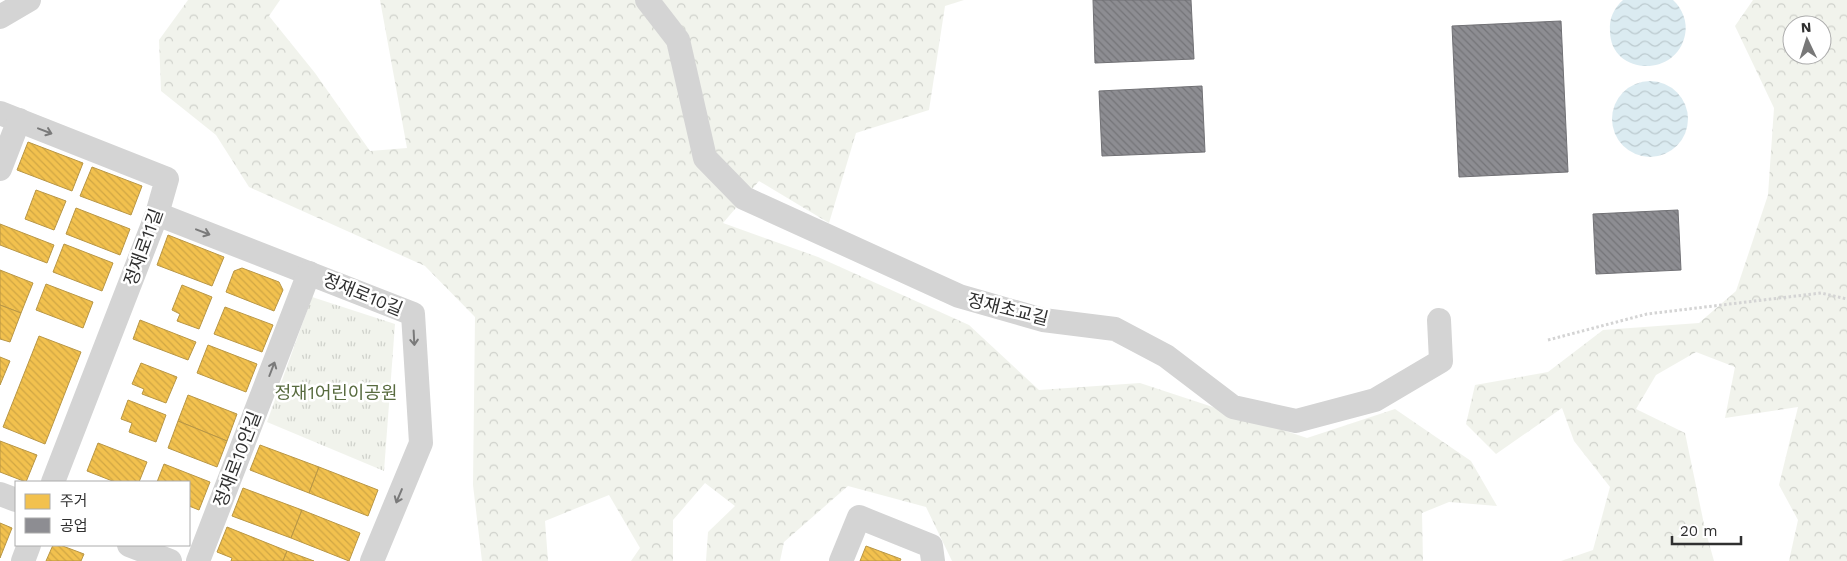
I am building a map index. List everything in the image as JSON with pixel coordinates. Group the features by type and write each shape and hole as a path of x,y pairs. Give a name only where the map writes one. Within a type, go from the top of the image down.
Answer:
{"street":[{"path":"0,17 29,0"},
{"name":"정재초교길","path":"646,0 678,40 705,158 744,198 959,296 1043,320 1115,329 1166,356 1233,407 1296,421 1375,400 1441,361 1439,320"},
{"path":"0,169 9,117"},
{"name":"정재로11길","path":"9,117 167,179 157,214 53,481"},
{"name":"정재로10길","path":"157,214 413,314 421,443 372,561"},
{"name":"정재로10안길","path":"198,561 309,273"},
{"path":"0,494 15,500"},
{"path":"841,561 859,517 931,546 933,561"},
{"path":"23,561 29,546"},
{"path":"132,546 170,561"}],"path":[{"path":"1548,340 1646,314 1821,293 1847,299"}],"green space":[{"path":"188,0 280,0 269,16 315,73 370,151 407,148 380,0 964,0 945,6 929,110 856,133 829,223 759,181 723,223 818,257 969,325 1039,390 1140,383 1307,438 1395,409 1471,461 1497,506 1449,502 1422,513 1423,561 952,561 926,507 848,486 784,542 780,561 706,561 708,532 735,506 705,483 673,520 673,561 631,561 640,548 609,495 545,521 548,561 482,561 473,485 475,317 425,266 249,187 216,135 161,91 159,40"},
{"path":"1753,0 1847,0 1847,561 1789,561 1798,520 1779,485 1798,407 1725,418 1735,367 1696,352 1656,375 1636,409 1685,433 1705,529 1714,561 1561,561 1593,550 1610,487 1574,441 1562,408 1496,454 1466,424 1475,385 1548,372 1603,330 1699,323 1736,291 1768,195 1774,108 1735,26"},
{"name":"정재1어린이공원","path":"312,297 395,324 384,471 267,422"}],"water":[{"path":"1623,0 1673,0 1676,3 1684,16 1686,30 1679,49 1669,59 1657,65 1644,66 1631,63 1620,56 1613,46 1610,22 1617,6"},
{"path":"1650,81 1665,84 1677,92 1685,104 1688,119 1685,134 1677,146 1665,154 1650,157 1635,154 1623,146 1615,134 1612,119 1615,104 1623,92 1635,84"}],"building: 주거":[{"path":"28,142 83,163 72,191 17,170"},
{"path":"92,167 142,186 131,215 80,196"},
{"path":"36,190 66,201 54,230 25,219"},
{"path":"76,208 130,229 120,255 66,234"},
{"path":"0,224 54,245 47,263 0,245"},
{"path":"168,235 224,257 212,286 157,265"},
{"path":"64,244 113,263 102,291 53,272"},
{"path":"242,268 279,282 283,290 274,311 226,292 234,271"},
{"path":"0,270 33,283 21,313 0,305"},
{"path":"46,284 93,302 83,328 36,310"},
{"path":"182,285 212,297 199,329 177,321 180,314 172,310"},
{"path":"0,305 21,313 10,342 0,339"},
{"path":"225,307 273,325 262,352 214,334"},
{"path":"140,320 196,342 188,360 133,339"},
{"path":"39,336 81,352 45,444 3,427"},
{"path":"208,345 257,364 246,392 197,373"},
{"path":"0,357 10,361 0,385"},
{"path":"141,363 177,377 166,403 142,394 144,389 132,384"},
{"path":"188,395 237,414 227,441 178,421"},
{"path":"128,400 166,415 156,442 129,432 132,423 121,419"},
{"path":"178,421 227,441 217,467 168,448"},
{"path":"0,441 37,455 26,481 0,472"},
{"path":"98,443 147,462 139,481 112,481 87,471"},
{"path":"260,445 319,467 309,493 250,470"},
{"path":"164,464 210,482 199,510 190,506 190,481 157,481"},
{"path":"319,467 378,490 368,516 309,493"},
{"path":"243,488 302,510 291,538 232,516"},
{"path":"302,510 360,533 349,561 291,538"},
{"path":"0,523 12,528 0,558"},
{"path":"227,527 287,551 283,561 231,561 232,558 217,552"},
{"path":"53,546 63,546 84,554 81,561 46,561"},
{"path":"866,546 901,559 900,561 860,561"},
{"path":"287,551 314,561 283,561"}],"building: 공업":[{"path":"1093,0 1191,0 1194,59 1095,63"},
{"path":"1561,21 1568,172 1459,177 1452,26"},
{"path":"1202,86 1205,152 1102,156 1099,91"},
{"path":"1678,210 1681,270 1596,274 1593,214"}]}
